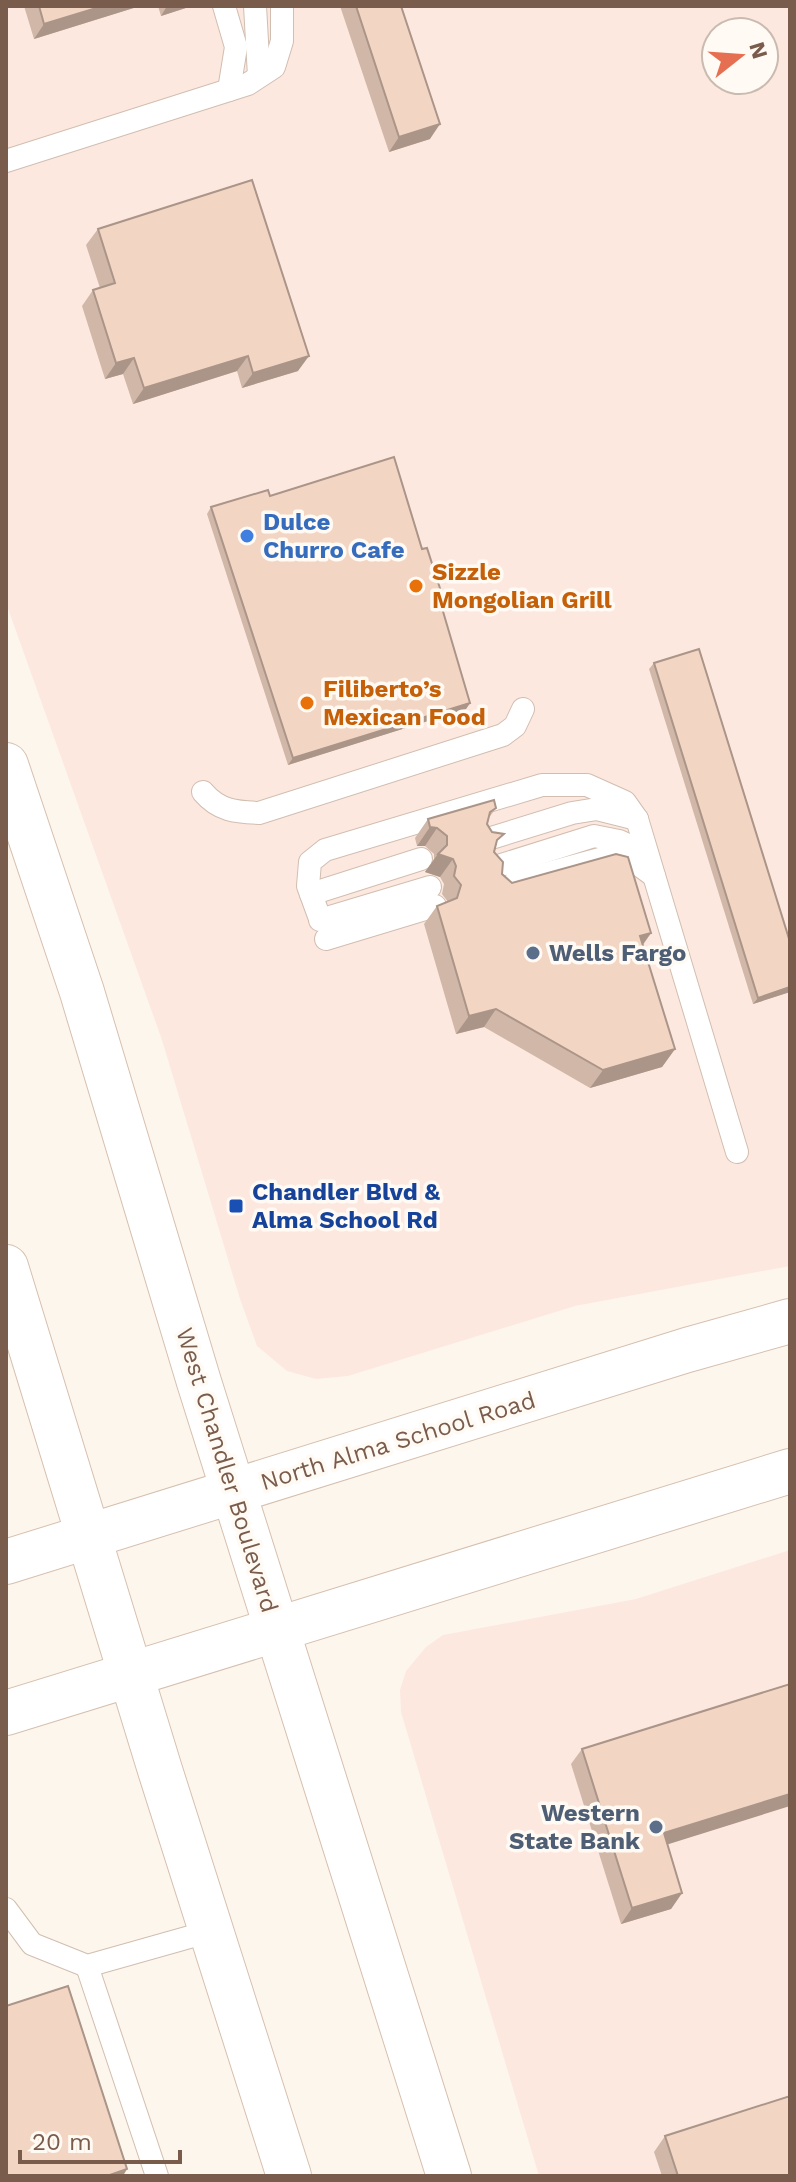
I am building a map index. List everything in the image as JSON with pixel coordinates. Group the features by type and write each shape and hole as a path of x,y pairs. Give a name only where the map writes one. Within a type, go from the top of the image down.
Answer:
{"main road":[{"name":"West Chandler Boulevard","path":"6,765 82,992 276,1628 449,2176"},
{"path":"6,1267 87,1536 289,2176"},
{"name":"North Alma School Road","path":"6,1562 687,1350 790,1321"},
{"path":"6,1713 790,1471"}],"lane":[{"path":"224,6 236,47 229,90"},
{"path":"255,6 259,76"},
{"path":"6,161 248,84 274,67 282,41 282,6"},
{"path":"203,792 212,802 230,811 259,813 503,735 515,726 523,709"},
{"path":"432,896 321,925 308,886 310,862 325,850 542,785 587,785 625,802 637,819 737,1152"},
{"path":"488,839 572,813 597,809 637,819"},
{"path":"647,854 619,841 594,836 498,877 603,858 639,865 654,876"},
{"path":"311,894 421,859"},
{"path":"6,1909 32,1944 87,1966 211,1931"},
{"path":"87,1966 157,2176"}],"shaded area":[{"path":"6,6 790,6 790,1266 575,1306 348,1376 316,1379 287,1371 257,1346 162,1040 6,603"},
{"path":"790,1550 790,2176 539,2176 401,1712 400,1690 406,1671 426,1647 443,1635 636,1599"}],"building":[{"path":"39,6 103,6 44,24"},
{"path":"356,6 401,6 440,124 399,137"},
{"path":"252,180 309,356 253,373 248,356 144,388 134,358 116,363 93,290 115,283 98,229"},
{"path":"394,457 422,549 427,548 446,607 442,608 470,703 293,758 211,507 268,490 270,496"},
{"path":"699,649 790,942 790,987 758,998 654,663"},
{"name":"Wells Fargo","path":"494,800 496,808 490,812 487,824 492,832 504,834 497,840 494,852 503,862 502,874 512,883 616,854 628,857 651,933 640,936 675,1049 603,1070 496,1009 469,1016 437,906 457,898 461,885 454,876 456,866 453,859 438,854 447,845 447,836 430,827 428,819"},
{"name":"Western State Bank","path":"790,1684 790,1794 664,1833 682,1893 632,1908 582,1749"},
{"path":"68,1986 127,2169 107,2176 6,2176 6,2006"},
{"path":"790,2096 790,2176 678,2176 665,2136"}],"place":[{"name":"Dulce Churro Cafe","path":"247,536"},
{"name":"Sizzle Mongolian Grill","path":"416,586"},
{"name":"Filiberto’s Mexican Food","path":"307,703"},
{"name":"Wells Fargo","path":"533,953"},
{"name":"Chandler Blvd & Alma School Rd","path":"236,1206"},
{"name":"Western State Bank","path":"656,1827"}]}
